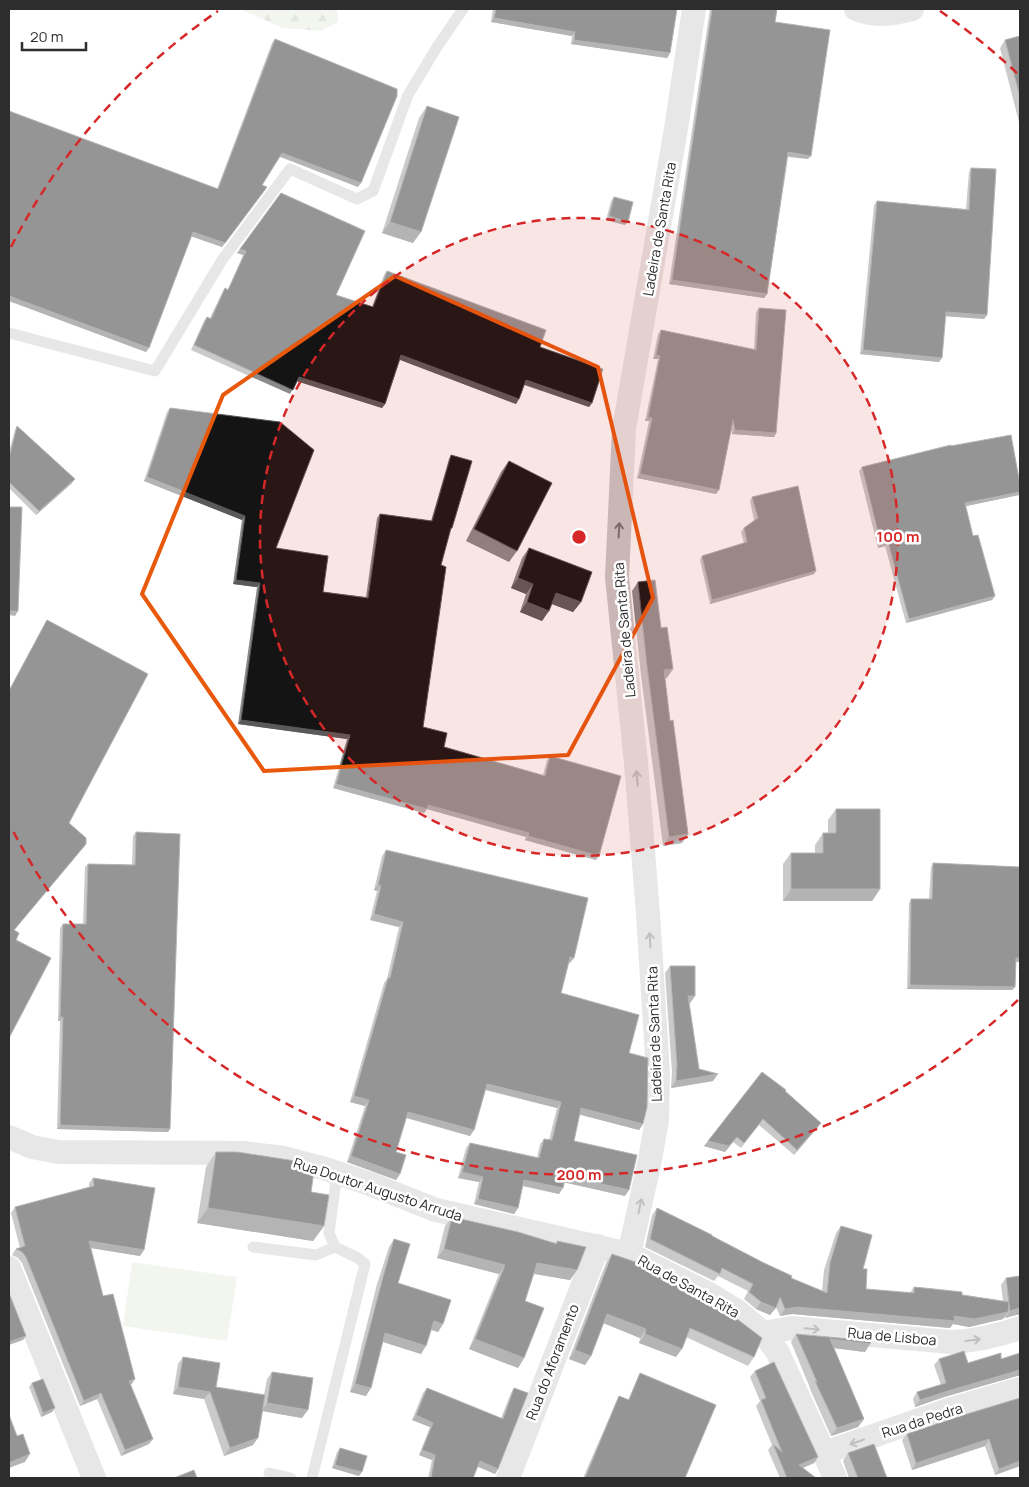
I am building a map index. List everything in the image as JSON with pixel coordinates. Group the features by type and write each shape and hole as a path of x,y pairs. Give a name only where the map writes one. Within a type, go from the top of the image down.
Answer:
{"street":[{"name":"Ladeira de Santa Rita","path":"630,1254 657,1120 658,1073 648,904 617,577 624,429 676,129 694,9"},
{"path":"856,9 865,13 889,14 912,9"},
{"name":"Rua Doutor Augusto Arruda","path":"9,1137 32,1147 58,1152 243,1152 284,1158 337,1173 436,1210 598,1246"},
{"name":"Rua de Santa Rita","path":"598,1246 630,1254 709,1294 737,1311 763,1333 777,1351 835,1478"},
{"name":"Rua do Aforamento","path":"508,1478 598,1246"},
{"path":"9,1268 94,1478"},
{"name":"Rua de Lisboa","path":"763,1333 791,1328 951,1342 993,1337 1020,1328"},
{"name":"Rua da Pedra","path":"824,1453 948,1410 1020,1389"}],"lane":[{"path":"9,333 155,371 222,260 290,169 357,199 373,191 408,96 437,47 463,9"},
{"path":"312,1478 365,1264 358,1258 335,1247 330,1233 337,1173"},
{"path":"253,1247 316,1255 335,1247"},
{"path":"269,1473 291,1478"}],"highlighted area":[{"path":"395,276 598,367 653,598 568,755 264,771 142,594 223,395"}],"green space":[{"path":"240,9 337,9 338,22 321,31 283,28"},
{"path":"132,1262 237,1277 227,1341 123,1326"}],"building":[{"path":"496,9 677,9 670,53 574,40 575,32 494,18"},
{"path":"712,9 777,9 775,22 830,30 811,156 788,152 767,294 672,280"},
{"path":"1020,36 1020,97 1005,40"},
{"path":"275,39 397,89 397,96 361,183 282,153 262,185 267,187 225,243 193,232 149,348 9,296 9,111 218,189"},
{"path":"427,106 459,117 421,232 390,222"},
{"path":"971,168 996,169 987,315 946,312 942,358 863,350 877,201 969,210"},
{"path":"281,193 365,231 336,295 373,307 387,271 546,330 540,347 603,369 592,403 526,380 519,399 401,355 385,404 299,377 293,390 194,345 207,317 211,319 225,288 228,290 246,251 240,249"},
{"path":"614,197 633,202 628,222 609,216"},
{"path":"759,308 786,310 776,433 735,430 733,420 719,490 640,474 652,418 648,417 660,356 656,355 661,330 756,350"},
{"path":"170,408 280,422 314,450 276,548 328,556 323,592 368,598 380,514 432,521 451,455 472,461 441,565 446,567 423,727 447,733 444,747 545,776 550,756 621,776 599,856 528,836 529,833 428,805 427,809 336,784 350,735 241,720 260,583 236,580 245,516 147,477"},
{"path":"17,426 75,479 39,511 9,482 9,458"},
{"path":"1011,435 1020,492 965,503 973,536 978,535 995,596 909,619 888,542 881,544 862,467 951,445"},
{"path":"509,461 552,483 517,551 474,529"},
{"path":"798,486 816,571 712,600 702,556 747,542 744,528 758,518 752,497"},
{"path":"9,507 22,507 18,611 9,611"},
{"path":"529,548 592,572 581,602 556,593 549,611 527,602 533,584 518,578"},
{"path":"655,580 661,628 667,627 673,669 664,670 670,721 673,720 688,834 669,837 638,582"},
{"path":"47,620 148,674 69,823 86,838 86,844 14,930 19,933 16,940 51,958 9,1038 9,691"},
{"path":"836,809 880,809 880,889 791,889 791,853 823,853 823,833 836,833"},
{"path":"136,832 180,834 170,1129 60,1125 63,1017 60,1017 63,924 86,924 88,864 135,865"},
{"path":"386,850 588,898 574,958 570,957 561,993 639,1015 629,1053 648,1058 647,1107 643,1124 581,1108 574,1141 637,1155 629,1190 566,1176 563,1188 524,1180 518,1208 478,1199 483,1177 462,1172 470,1143 539,1158 544,1139 552,1140 561,1102 487,1084 474,1130 408,1112 396,1152 406,1155 400,1174 351,1156 369,1100 354,1096 388,978 390,978 403,922 374,914 381,885 378,885"},
{"path":"933,863 1020,867 1020,958 1016,958 1015,987 910,985 911,899 932,899"},
{"path":"670,966 695,966 695,996 688,996 699,1069 718,1074 676,1081 677,1065"},
{"path":"762,1072 786,1090 821,1123 797,1150 763,1119 744,1143 737,1137 729,1146 708,1141"},
{"path":"216,1152 237,1152 315,1164 311,1192 329,1195 324,1226 208,1208"},
{"path":"93,1178 155,1188 144,1250 89,1241 103,1296 113,1294 135,1379 129,1381 153,1439 125,1450 101,1393 84,1401 26,1257 16,1249 25,1246 15,1207 94,1186"},
{"path":"657,1208 792,1276 791,1278 827,1293 830,1263 841,1226 872,1235 863,1269 867,1269 866,1289 914,1293 914,1287 962,1292 962,1295 1009,1302 1006,1278 1020,1276 1020,1308 1010,1311 1009,1303 1008,1312 974,1319 954,1316 955,1321 797,1307 785,1309 780,1297 776,1308 761,1302 749,1292 753,1284 722,1268 720,1274 650,1239"},
{"path":"452,1217 518,1232 557,1244 557,1241 586,1247 577,1270 537,1263 525,1301 544,1308 524,1358 475,1339 505,1265 444,1249"},
{"path":"394,1239 410,1244 398,1283 451,1300 443,1324 434,1321 426,1346 385,1333 371,1388 355,1384"},
{"path":"612,1254 641,1264 708,1297 762,1338 754,1357 690,1328 682,1349 645,1334 646,1329 607,1314 591,1356 575,1350"},
{"path":"9,1293 26,1336 9,1342"},
{"path":"796,1334 871,1341 870,1344 830,1339 864,1419 837,1428"},
{"path":"964,1351 968,1363 1001,1353 1001,1359 1020,1353 1020,1370 920,1400 917,1392 946,1383 939,1359"},
{"path":"183,1357 220,1363 216,1387 265,1395 258,1438 230,1448 210,1392 178,1387"},
{"path":"774,1362 818,1457 799,1465 816,1478 787,1478 773,1444 782,1452 761,1400 766,1398 755,1371"},
{"path":"272,1372 313,1378 308,1410 267,1403"},
{"path":"640,1373 716,1405 685,1478 585,1478 619,1396 629,1400"},
{"path":"43,1379 55,1408 43,1413 32,1383"},
{"path":"427,1388 503,1419 514,1388 528,1393 498,1469 480,1461 473,1478 431,1478 435,1455 422,1450 433,1423 416,1415"},
{"path":"1020,1398 1020,1461 999,1469 989,1439 916,1463 907,1434"},
{"path":"9,1415 17,1436 23,1434 30,1454 9,1463"},
{"path":"874,1444 887,1478 858,1478 848,1453"},
{"path":"340,1448 367,1456 362,1472 335,1465"},
{"path":"194,1470 197,1478 174,1478"}]}
